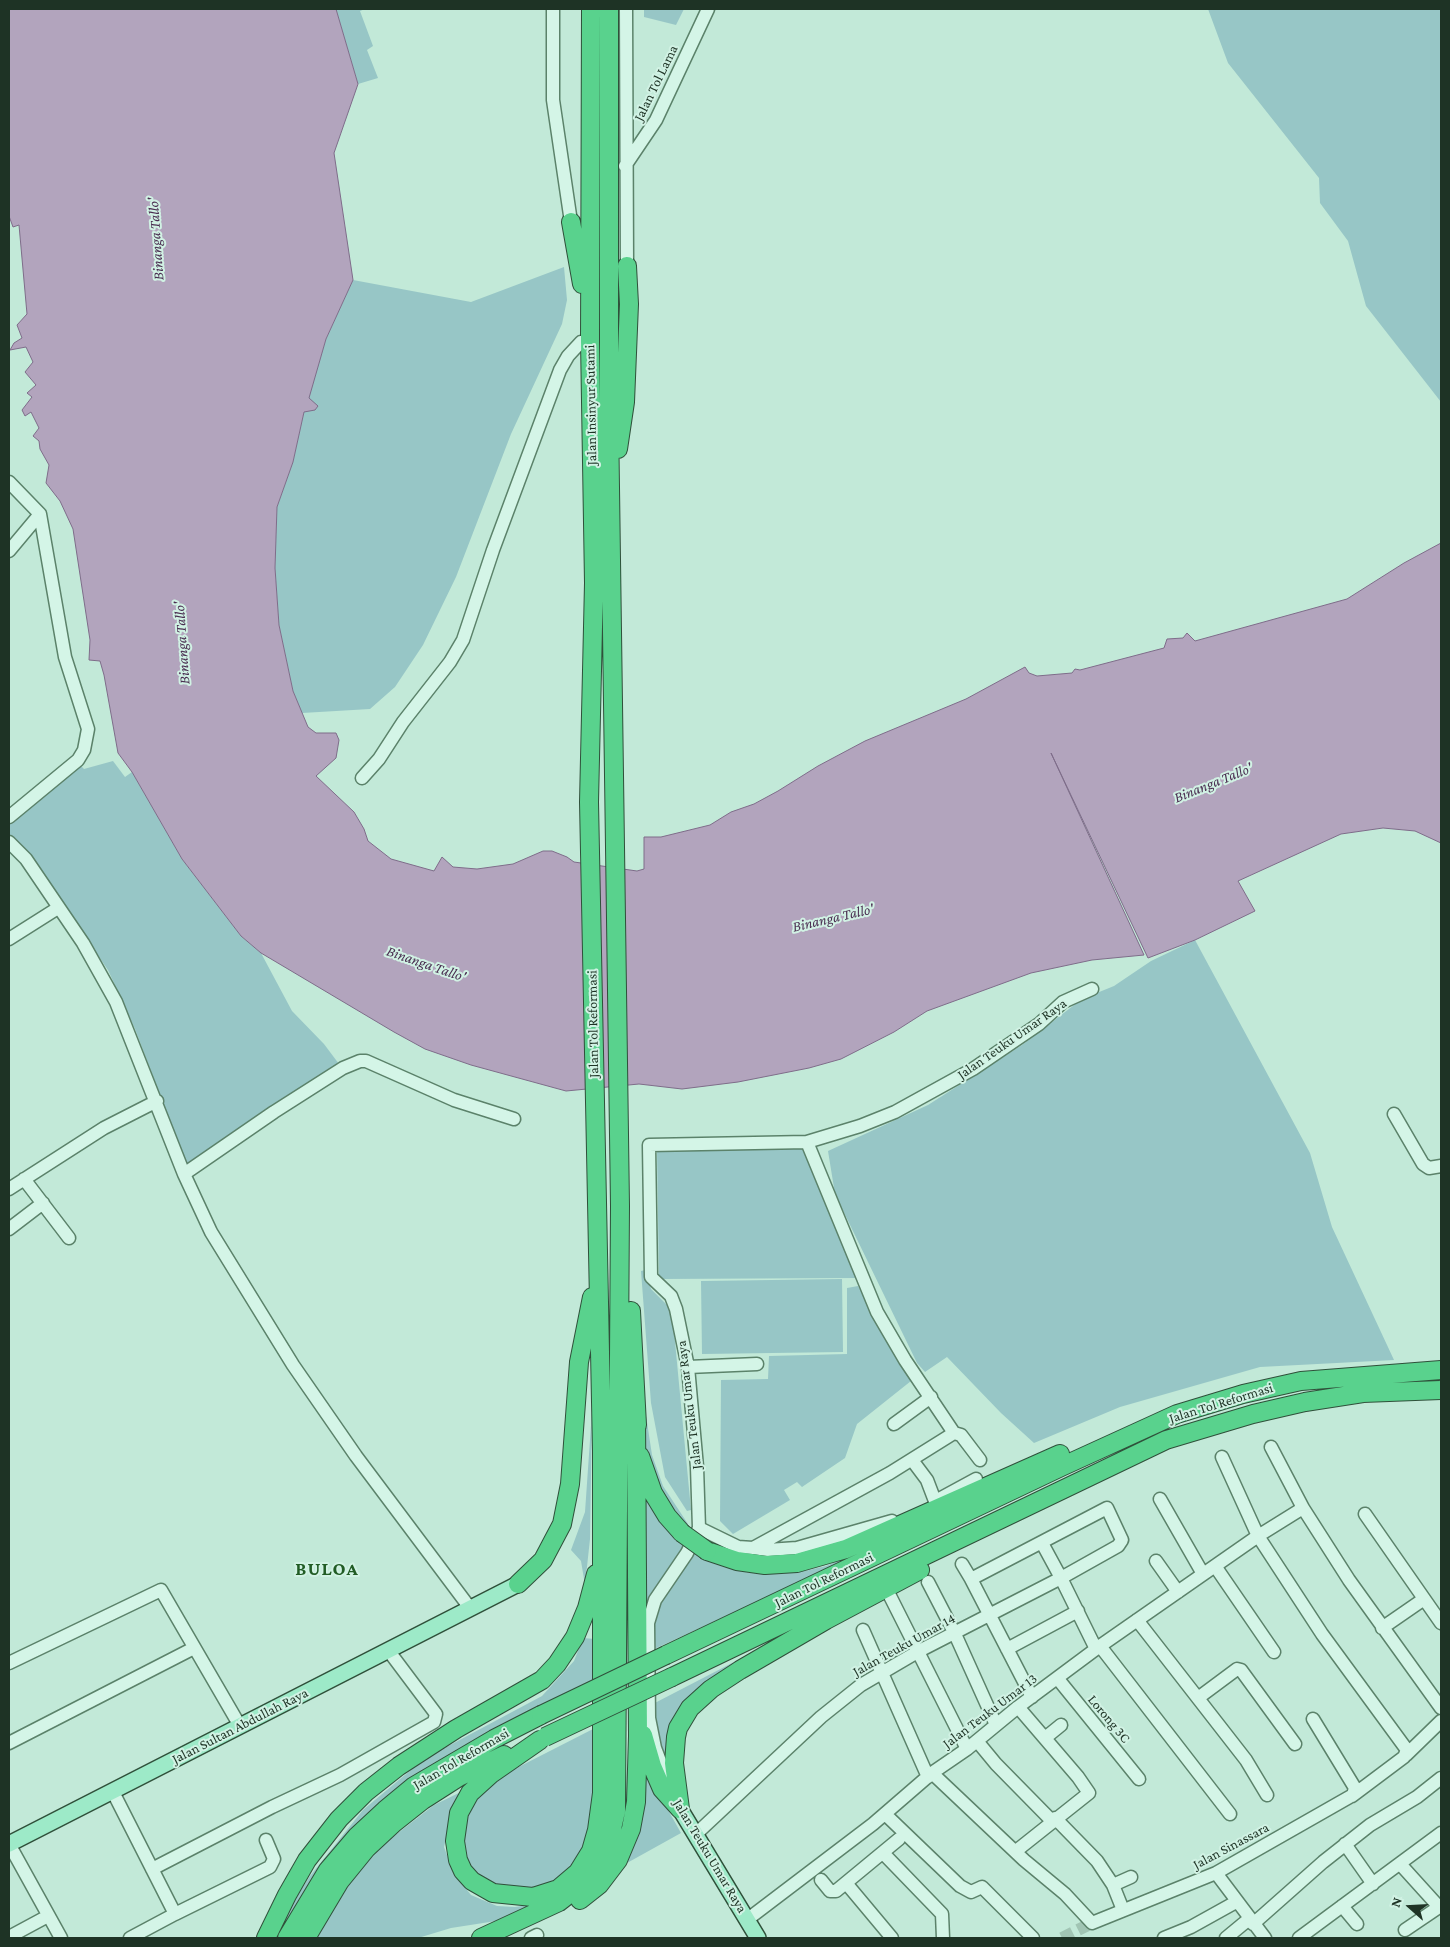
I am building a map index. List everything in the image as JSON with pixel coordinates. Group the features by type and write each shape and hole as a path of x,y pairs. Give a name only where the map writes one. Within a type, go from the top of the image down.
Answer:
{"highway":[{"name":"Jalan Insinyur Sutami","path":"589,802 594,583 590,334 591,9"},
{"name":"Jalan Insinyur Sutami","path":"609,9 610,504 615,799"},
{"path":"570,222 590,334"},
{"path":"610,504 625,402 629,304 627,266"},
{"name":"Jalan Tol Reformasi","path":"615,799 620,1206"},
{"name":"Jalan Tol Reformasi","path":"589,802 596,1245"},
{"path":"620,1206 627,1252 640,1458 653,1492 667,1516 690,1531 707,1551 737,1561 765,1565 797,1562 846,1549 1092,1440 1177,1414"},
{"path":"481,1938 559,1902 574,1891 598,1866 608,1846 615,1823 620,1206"},
{"path":"543,1739 491,1774 470,1793 458,1813 455,1841 458,1860 463,1871 472,1881 493,1893 533,1897 558,1889 578,1872 591,1851 597,1830 602,1793 602,1552 600,1325 596,1245"},
{"path":"518,1584 543,1560 562,1524 570,1484 579,1362 591,1304 596,1245"},
{"name":"Jalan Tol Reformasi","path":"287,1938 328,1870 357,1836 385,1810 414,1786 494,1739 541,1715 1061,1467 1177,1414 1243,1394 1301,1381 1441,1370"},
{"name":"Jalan Tol Reformasi","path":"306,1938 340,1881 366,1849 423,1800 459,1777 543,1739 1166,1440 1253,1414 1305,1402 1362,1394 1441,1390"},
{"path":"510,1938 573,1906 599,1885 618,1860 631,1829 636,1802 636,1414"},
{"path":"680,1809 674,1763 676,1737 685,1715 711,1689 826,1620 1166,1440"},
{"path":"266,1938 287,1894 307,1860 339,1819 366,1792 399,1766 456,1729 542,1680 558,1664 575,1637 587,1608 602,1552"},
{"path":"637,1683 643,1735 652,1766 662,1789 680,1809"}],"main road":[{"name":"Jalan Sultan Abdullah Raya","path":"9,1844 518,1584"},
{"name":"Jalan Teuku Umar Raya","path":"680,1809 758,1938"}],"street":[{"path":"553,9 553,100 570,222"},
{"path":"626,9 625,166 627,266"},
{"name":"Jalan Tol Lama","path":"625,166 656,120 708,9"},
{"path":"362,778 379,759 403,722 450,662 463,640 493,550 560,370 568,356 590,334"},
{"path":"9,482 40,514 65,657 88,729 84,750 76,762 9,817"},
{"path":"11,544 40,514"},
{"path":"9,842 26,859 83,943 116,1002 157,1101 184,1174 211,1232 293,1364 377,1486 470,1608"},
{"path":"9,939 58,908"},
{"name":"Jalan Teuku Umar Raya","path":"680,1809 655,1748 649,1718 648,1623 655,1600 687,1553 697,1467 688,1367 674,1302 651,1277 649,1145 667,1143 807,1142 860,1126 912,1104 973,1069 1039,1024 1064,1002 1092,989"},
{"path":"184,1174 327,1078 351,1064 363,1061 454,1100 514,1119"},
{"path":"9,1189 104,1128 157,1101"},
{"path":"1394,1114 1422,1164 1429,1168 1441,1166"},
{"path":"807,1142 877,1312 905,1360 954,1432 961,1435 980,1460"},
{"path":"24,1179 69,1238"},
{"path":"9,1228 19,1218 42,1203"},
{"path":"688,1367 757,1364"},
{"path":"894,1424 931,1397"},
{"path":"753,1548 912,1460 954,1432"},
{"path":"1271,1448 1303,1508 1382,1628 1441,1706"},
{"path":"1222,1458 1258,1536 1322,1634 1406,1752"},
{"path":"912,1460 927,1480 936,1501"},
{"path":"690,1531 738,1547 780,1550 811,1545 888,1523 936,1501 976,1479"},
{"path":"1160,1499 1204,1574"},
{"name":"Jalan Teuku Umar 14","path":"696,1834 821,1717 882,1672 1061,1578 1122,1543 1122,1539 1106,1508 1042,1543"},
{"name":"Jalan Teuku Umar 13","path":"748,1919 885,1814 930,1775 1098,1648 1258,1536 1303,1508"},
{"path":"1365,1514 1441,1623"},
{"path":"971,1579 1042,1543 1098,1648 1230,1814"},
{"path":"1156,1561 1178,1592"},
{"path":"962,1564 1032,1697"},
{"path":"1215,1566 1274,1652"},
{"path":"928,1582 955,1634 996,1725"},
{"path":"9,1662 160,1590 164,1592 194,1648 240,1726"},
{"path":"889,1594 919,1652 972,1745 996,1764 1097,1861 1113,1885 1124,1910"},
{"path":"1382,1628 1424,1599"},
{"path":"1007,1649 1078,1611"},
{"path":"1137,1620 1246,1760 1267,1795"},
{"path":"863,1630 930,1775 1016,1851 1054,1819 1086,1797 1088,1790 1046,1738 1018,1708"},
{"path":"9,1743 194,1648"},
{"path":"152,1869 272,1807 340,1775 434,1722 436,1714 388,1650"},
{"path":"1198,1698 1237,1670 1241,1670 1295,1744"},
{"name":"Lorong 3C","path":"1058,1678 1138,1779"},
{"path":"1313,1719 1355,1788 1352,1796"},
{"name":"Jalan Sinassara","path":"1016,1851 1065,1894 1092,1923 1216,1873 1352,1796 1441,1721"},
{"path":"1046,1738 1061,1726"},
{"path":"1226,1938 1251,1922 1370,1825 1417,1797 1441,1778"},
{"path":"113,1792 175,1914"},
{"path":"885,1814 960,1886 971,1892 982,1887 1033,1938"},
{"path":"1299,1938 1440,1836"},
{"path":"820,1880 834,1892 899,1839"},
{"path":"130,1938 270,1867 274,1859 266,1840"},
{"path":"9,1844 61,1938"},
{"path":"1345,1844 1373,1884"},
{"path":"883,1853 942,1914 943,1938"},
{"path":"1401,1864 1439,1907 1405,1930"},
{"path":"1216,1873 1251,1922 1265,1938"},
{"path":"1113,1885 1131,1877"},
{"path":"846,1883 892,1938"},
{"path":"1164,1938 1191,1927 1236,1902"},
{"path":"1342,1906 1357,1924"},
{"path":"9,1937 48,1916"}],"shaded area":[{"path":"336,9 365,9 360,11 373,46 367,50 378,78 358,84"},
{"path":"644,9 684,9 676,25 644,17"},
{"path":"1208,9 1441,9 1441,402 1366,306 1348,241 1320,203 1319,178 1228,63"},
{"path":"564,267 567,300 562,324 511,434 456,577 423,645 395,687 370,709 302,713 293,691 279,625 275,568 277,507 293,462 304,411 326,339 353,280 471,302"},
{"path":"113,761 125,777 132,772 182,859 241,936 261,953 292,1011 324,1044 345,1072 213,1162 194,1171 187,1166 135,1029 108,970 22,845 9,834 9,821 80,765 84,769"},
{"path":"1195,940 1310,1153 1332,1227 1394,1360 1260,1367 1120,1407 1034,1443 1001,1413 947,1357 925,1372 917,1363 835,1194 828,1151 928,1105 1022,1045 1082,999 1114,986 1151,961"},
{"path":"803,1147 856,1278 659,1279 657,1150"},
{"path":"646,1270 651,1289 672,1310 691,1510 687,1511 665,1477 651,1403 641,1271"},
{"path":"842,1279 843,1352 702,1354 701,1281"},
{"path":"858,1286 911,1381 857,1424 845,1458 802,1487 797,1482 784,1490 790,1500 733,1534 720,1521 721,1380 768,1379 769,1356 847,1354 847,1288"},
{"path":"645,1409 652,1455 663,1486 688,1524 688,1533 660,1498 643,1447"},
{"path":"592,1411 590,1539 585,1585 581,1561 571,1550 585,1512"},
{"path":"643,1483 656,1512 684,1547 705,1559 744,1572 777,1574 805,1571 826,1566 909,1532 639,1656"},
{"path":"842,1606 687,1704 664,1767 649,1706"},
{"path":"583,1638 595,1639 596,1682 459,1751 283,1938 277,1938 291,1906 310,1876 363,1810 424,1759 542,1696 574,1661"},
{"path":"595,1728 595,1827 561,1885 504,1893 463,1865 459,1830 469,1802 497,1778"},
{"path":"646,1771 681,1833 627,1863 641,1821"},
{"path":"465,1790 453,1810 444,1847 454,1874 471,1895 497,1906 515,1907 540,1903 496,1921 451,1928 418,1938 317,1938 341,1894 376,1850 434,1805"}],"water":[{"name":"Binanga Tallo'","path":"9,9 336,9 358,84 334,153 353,280 326,339 309,398 318,406 315,410 304,412 293,462 277,507 275,568 279,625 293,691 308,727 316,733 336,733 339,740 336,758 316,776 354,812 364,829 368,841 391,859 434,871 442,857 453,867 477,869 513,864 543,851 552,851 574,862 637,871 644,869 644,837 661,837 710,825 731,812 754,804 778,791 818,766 865,741 966,699 1025,667 1029,673 1037,676 1072,673 1075,669 1080,670 1164,648 1167,639 1183,638 1187,633 1195,641 1347,599 1404,563 1441,543 1441,843 1415,831 1383,828 1341,834 1238,881 1255,911 1195,940 1148,958 1051,753 1144,955 1092,960 1031,973 927,1011 894,1032 841,1059 809,1068 738,1082 682,1089 639,1084 566,1091 471,1065 425,1049 394,1032 261,953 241,936 182,859 132,772 118,753 100,661 89,660 90,640 73,529 60,501 46,483 49,465 40,449 39,441 33,436 39,428 31,412 25,416 22,410 32,397 27,393 36,385 25,372 33,362 26,347 10,350 14,343 22,338 17,325 27,314 19,225 13,227 9,216"}],"tunnel":[{"path":"1062,1938 1092,1923"}],"district":[{"name":"BULOA","path":"327,1569"}]}
